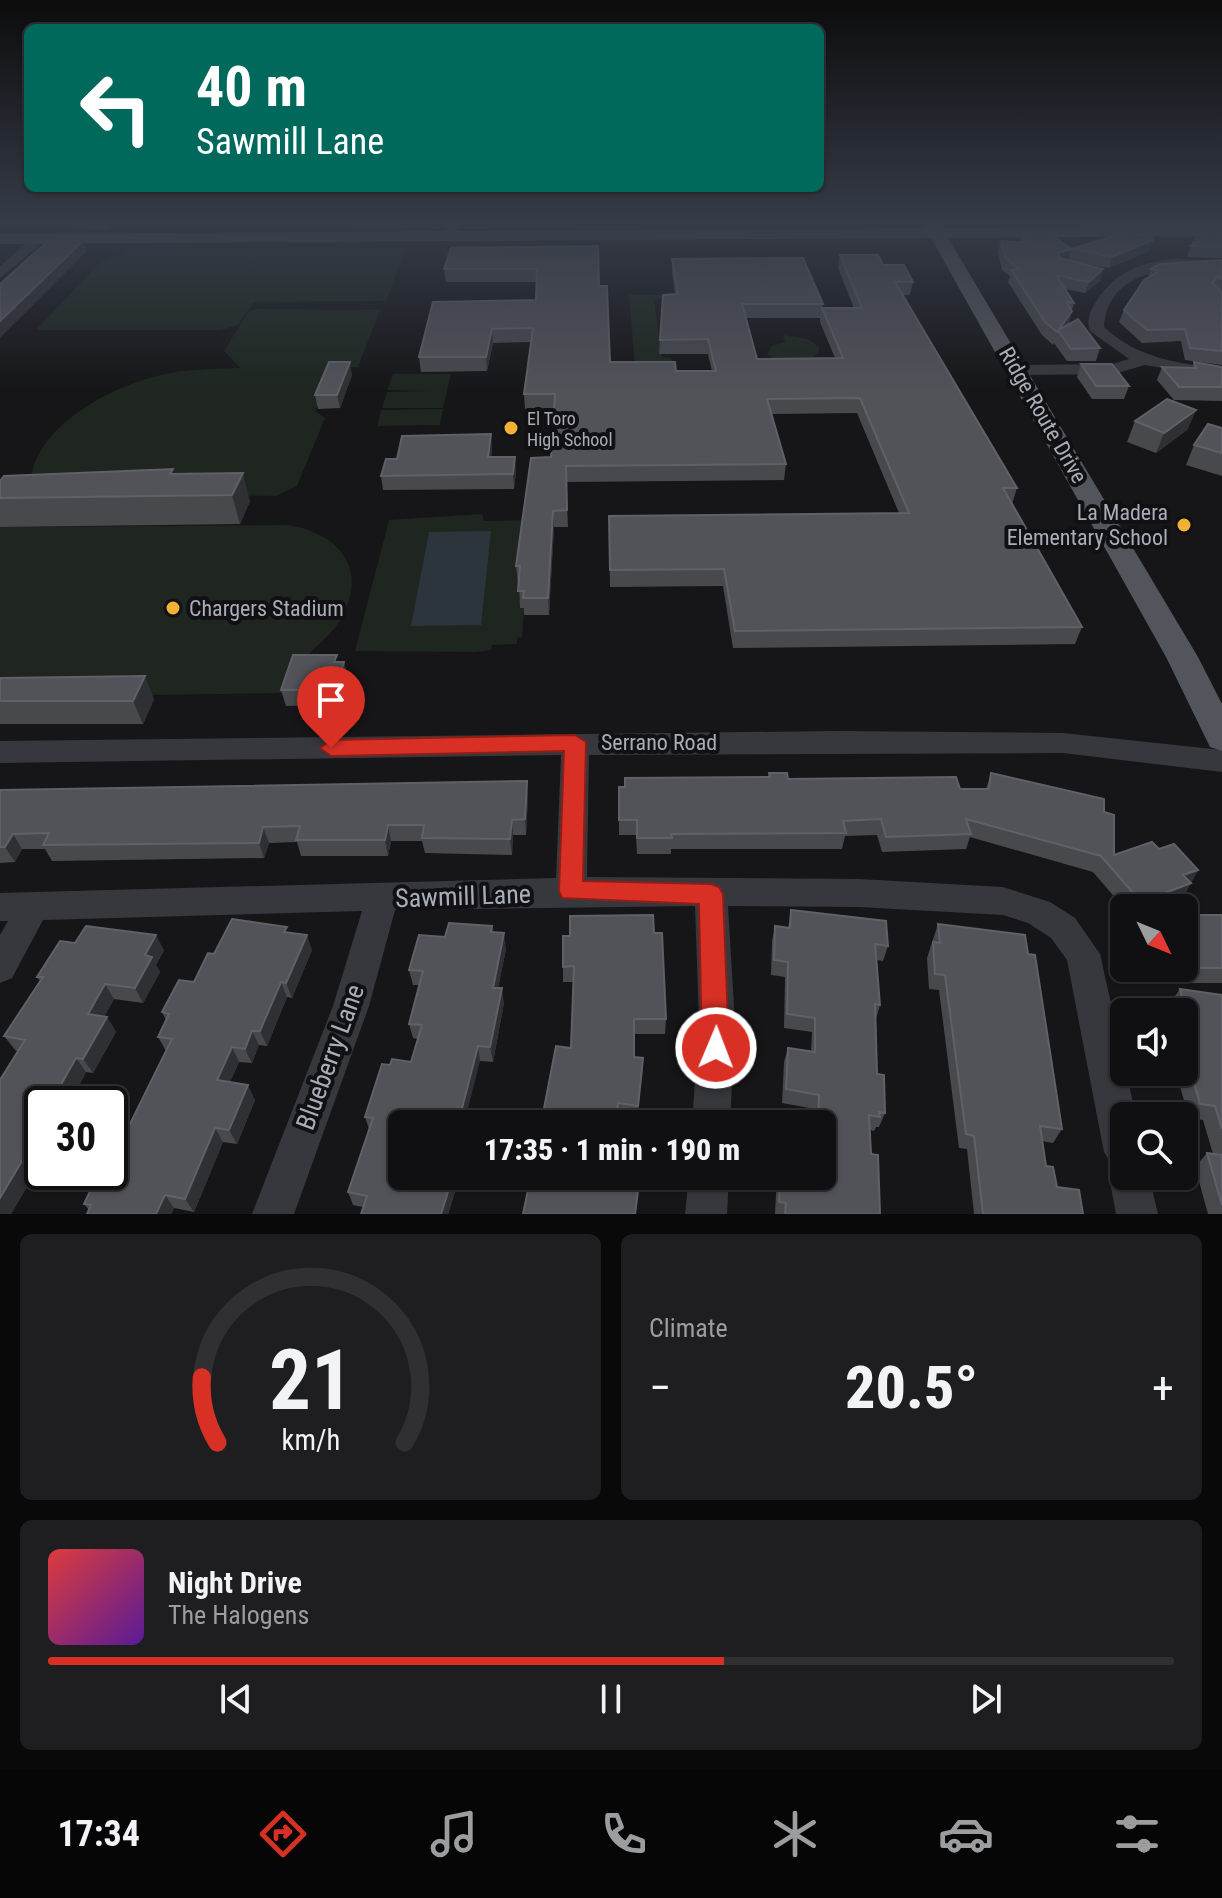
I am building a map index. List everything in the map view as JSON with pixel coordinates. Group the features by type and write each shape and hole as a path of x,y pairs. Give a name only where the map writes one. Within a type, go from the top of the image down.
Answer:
{"main road":[{"name":"Ridge Route Drive","path":"962,278 1182,657 1222,738"}],"street":[{"path":"1117,278 1104,302 1096,328 1115,345 1145,359 1182,369 1222,373"},
{"path":"1016,370 1114,369 1145,359"},
{"path":"571,891 575,742"},
{"name":"Serrano Road","path":"0,752 575,742 1063,743 1222,761"},
{"name":"Sawmill Lane","path":"0,907 382,899 571,891 859,893 1003,901 1038,912 1063,928 1083,954 1114,1102"},
{"path":"711,894 717,1023 712,1110"},
{"name":"Blueberry Lane","path":"273,1214 351,1006 382,899"},
{"path":"0,967 34,906"},
{"path":"706,1214 708,1190"},
{"path":"1132,1190 1137,1214"}],"shaded area":[{"path":"85,278 395,278 386,301 254,302 238,325 221,330 36,330"},
{"path":"629,295 666,295 654,301 662,357 671,358 672,367 635,367"},
{"path":"256,309 380,310 358,367 334,367 315,411 325,418 297,486 276,496 30,494 32,471 41,450 55,432 95,401 161,375 190,370 240,368 224,351 248,312"},
{"path":"783,335 808,339 819,347 819,353 808,360 794,362 767,355 772,346 785,342"},
{"path":"393,374 451,374 443,408 382,408 387,392 427,391 387,390"},
{"path":"443,409 440,425 377,426 381,410"},
{"path":"482,514 484,521 526,520 518,582 526,583 522,637 517,638 517,644 492,645 491,650 476,652 355,651 389,520"},
{"name":"Chargers Stadium","path":"287,525 323,537 336,547 346,559 351,573 351,589 347,606 337,625 300,665 284,693 0,697 0,527"},
{"path":"491,531 481,625 411,626 429,532"}],"building":[{"path":"7,278 45,278 0,321 0,284"},
{"path":"537,278 599,278 599,286 607,286 610,362 675,362 676,371 716,371 708,339 660,340 663,295 678,294 675,278 812,278 823,304 742,304 757,359 843,358 822,308 862,308 849,278 911,278 913,282 895,282 1017,488 1003,488 1082,627 735,631 724,569 610,570 609,516 909,513 860,398 767,399 786,464 566,466 567,510 553,511 548,598 523,598 524,591 518,591 520,566 516,566 531,458 551,457 555,394 524,394 533,328 492,329 486,357 419,357 433,302 536,300"},
{"path":"1016,278 1058,278 1074,303 1066,302 1072,311 1057,332 1045,322"},
{"path":"1069,278 1094,278 1089,282"},
{"path":"1217,278 1212,283 1222,292 1222,351 1190,348 1185,329 1147,330 1124,310 1144,280"},
{"path":"1078,319 1100,348 1071,349 1058,330"},
{"path":"329,362 350,362 337,395 315,395"},
{"path":"1194,362 1222,367 1222,387 1179,387 1162,367 1196,368"},
{"path":"1081,364 1112,364 1129,386 1096,386"},
{"path":"1167,399 1196,410 1164,433 1135,421"},
{"path":"1208,424 1222,428 1222,453 1194,445"},
{"path":"491,434 488,457 515,457 513,474 381,476 386,459 397,459 402,436"},
{"path":"173,469 170,474 243,473 232,495 0,498 0,481 4,476"},
{"path":"293,655 337,655 334,662 344,662 338,682 329,682 326,690 281,690"},
{"path":"145,676 133,701 0,701 0,678"},
{"path":"769,773 787,773 788,779 956,777 960,789 989,789 991,773 1104,799 1104,812 1114,815 1114,855 1152,842 1159,849 1174,844 1198,870 1183,875 1191,883 1162,894 1134,894 1101,856 966,819 971,834 886,837 881,819 843,821 846,833 671,834 672,838 637,838 637,820 619,820 619,787 625,787 625,778 770,777"},
{"path":"527,781 525,819 512,820 510,839 422,838 424,825 388,825 385,840 296,840 300,826 263,827 259,843 43,845 49,833 13,834 5,847 0,847 0,790"},
{"path":"791,910 886,921 888,946 875,944 880,1005 875,1004 877,1074 884,1075 885,1113 879,1112 880,1117 869,1115 871,1154 878,1155 880,1214 785,1214 786,1203 779,1202 779,1190 836,1190 836,1110 818,1110 819,1095 786,1089 788,1048 815,1052 815,1018 787,1014 788,962 774,960 775,926 790,928"},
{"path":"653,915 654,933 662,933 666,1019 634,1019 634,1057 643,1058 638,1106 618,1103 617,1110 544,1110 556,1046 571,1048 574,966 563,967 563,936 570,936 570,916"},
{"path":"1198,915 1222,915 1222,968 1198,968"},
{"path":"232,919 287,927 284,932 307,935 286,983 281,982 260,1031 252,1031 245,1049 232,1047 217,1080 248,1085 229,1130 215,1128 185,1199 165,1195 156,1214 87,1214 91,1205 84,1204 91,1190 128,1190 128,1128 172,1039 158,1037 169,1014 162,1012 179,980 194,982 208,953 214,954"},
{"path":"449,923 492,926 491,932 504,933 493,988 502,988 490,1047 478,1046 462,1110 388,1110 388,1190 449,1190 441,1214 361,1214 367,1196 348,1192 373,1118 365,1117 382,1064 390,1065 392,1059 411,1062 422,1025 409,1024 423,971 409,970 419,935 445,937"},
{"path":"938,924 1025,935 1028,954 1035,955 1062,1129 1040,1126 1046,1166 1053,1167 1057,1187 1079,1190 1083,1214 983,1214 974,1136 966,1134 945,975 935,974 933,942 940,943"},
{"path":"86,926 156,935 145,955 152,957 135,988 105,984 88,1014 107,1017 83,1059 76,1058 60,1086 24,1086 24,1157 0,1198 0,1080 25,1040 4,1036 43,977 37,977 60,941 75,943"},
{"path":"1180,989 1222,995 1222,1129 1215,1106 1200,1104 1195,1086 1198,1086 1198,998 1182,998"},
{"path":"1207,1153 1222,1155 1222,1205"},
{"path":"528,1190 638,1190 635,1214 523,1214"}],"place":[{"name":"El Toro High School","path":"511,428"},
{"name":"La Madera Elementary School","path":"1184,525"},
{"name":"Chargers Stadium","path":"173,608"}],"route":[{"path":"331,748 575,742 571,891 711,894 716,1048"}]}
